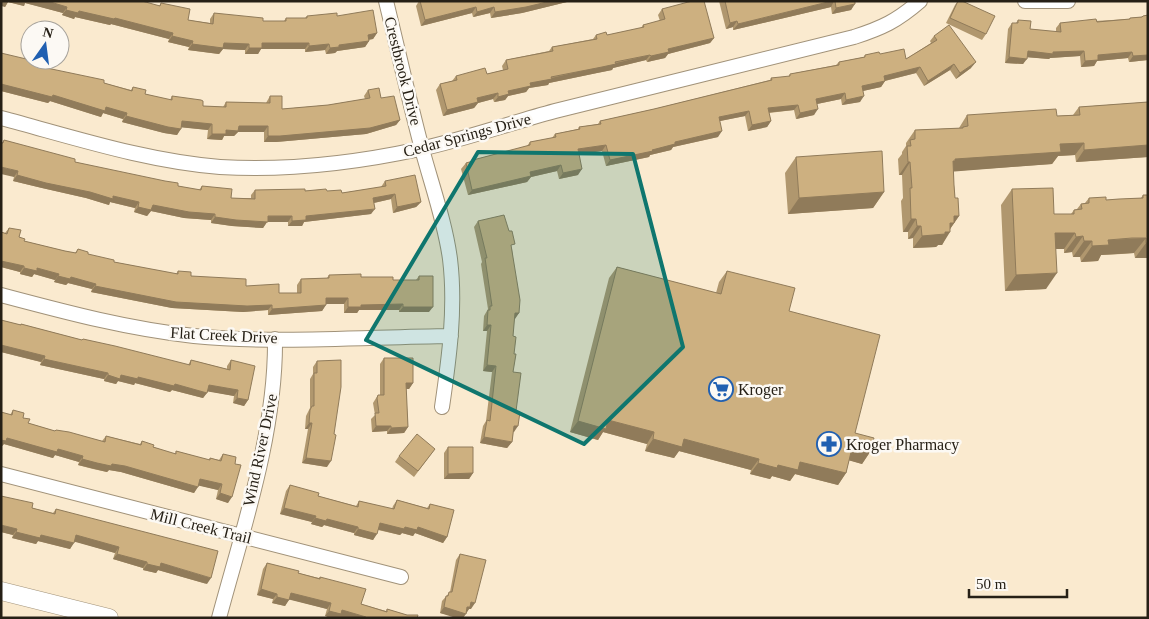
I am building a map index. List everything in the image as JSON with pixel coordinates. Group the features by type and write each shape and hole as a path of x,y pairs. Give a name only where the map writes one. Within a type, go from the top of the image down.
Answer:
{"main road":[{"path":"1,590 108,618"}],"street":[{"name":"Crestbrook Drive","path":"386,1 422,148 444,226 450,259 452,291 450,336 442,407"},
{"name":"Cedar Springs Drive","path":"1,118 149,157 221,167 328,164 422,148 552,112 854,37 882,28 903,16 920,1"},
{"path":"1025,1 1068,1"},
{"name":"Flat Creek Drive","path":"1,295 145,330 231,339 275,340 450,336"},
{"name":"Wind River Drive","path":"219,618 266,434 273,392 275,340"},
{"name":"Mill Creek Trail","path":"1,474 401,577"}],"highlighted area":[{"path":"478,152 633,154 683,347 584,444 366,340"}],"building":[{"path":"47,1 142,1 160,6 161,3 190,9 188,20 213,24 214,13 263,18 263,21 286,21 286,18 307,18 307,16 337,13 337,16 373,10 377,33 368,35 369,41 330,48 329,44 309,46 309,43 262,43 262,48 249,48 249,44 224,43 223,48 192,44 193,41 172,36 173,33 115,18 66,10 67,7"},
{"path":"420,1 551,1 495,12 494,7 477,12 476,7 425,20"},
{"path":"692,1 704,1 714,38 668,49 669,52 551,77 552,79 530,83 531,86 508,91 509,94 498,97 498,93 477,98 478,102 447,110 440,84 457,80 456,76 485,68 487,74 508,69 506,60 553,51 552,47 597,39 596,35 606,32 607,35 644,27 643,25 665,19 662,9"},
{"path":"725,1 832,1 738,24 737,21 730,23"},
{"path":"835,1 855,1 855,4 836,8"},
{"path":"958,1 962,1 995,16 986,34 950,18"},
{"path":"1148,15 1148,55 1133,56 1132,52 1098,55 1098,60 1085,61 1084,51 1053,52 1053,54 1028,51 1027,59 1009,57 1012,23 1018,23 1018,20 1031,21 1030,29 1061,32 1060,23 1096,19 1097,22 1130,19"},
{"path":"949,25 976,62 960,73 954,64 928,81 920,67 884,76 885,81 862,86 864,96 846,100 845,93 816,99 818,109 800,113 798,105 768,108 771,121 752,125 749,111 719,117 722,131 675,142 675,144 653,151 610,160 606,145 578,149 582,169 563,173 561,165 530,172 531,176 472,190 466,163 473,160 530,145 530,142 556,137 555,134 580,129 579,127 601,124 600,121 772,80 771,78 790,76 790,74 839,65 839,62 865,57 865,55 904,49 906,59 937,40 934,36"},
{"path":"1,53 20,58 20,70 56,70 104,80 104,83 132,91 133,87 146,90 145,94 172,100 172,96 201,100 203,101 203,106 226,107 226,102 270,103 270,96 282,96 282,109 328,105 370,98 368,90 379,88 381,98 394,96 400,120 370,128 280,136 268,136 268,126 239,126 238,131 226,130 226,134 212,134 212,124 182,121 181,129 168,127 126,116 127,113 106,107 105,111 53,95 52,97 1,84"},
{"path":"1148,102 1148,145 1084,150 1084,143 1060,144 1061,152 955,159 953,161 954,185 955,198 958,198 959,216 954,216 954,223 950,223 950,232 922,236 921,226 917,226 916,219 911,219 910,188 912,188 907,146 911,146 910,140 915,139 915,130 963,128 968,126 967,115 1056,109 1057,116 1080,115 1079,107"},
{"path":"4,140 75,159 75,162 178,183 178,186 201,190 202,186 232,189 231,198 255,199 255,190 305,189 305,191 326,189 327,191 341,190 342,193 386,186 385,181 415,175 421,202 397,207 395,194 373,198 375,209 306,216 306,220 292,221 292,216 268,216 268,222 215,217 215,214 189,212 153,205 151,210 138,207 139,202 113,196 113,199 17,175 18,171 1,167 1,143"},
{"path":"882,151 884,192 799,198 796,157"},
{"path":"1053,188 1054,214 1074,214 1074,210 1082,209 1081,204 1089,203 1089,198 1106,197 1106,200 1143,198 1143,195 1148,195 1148,243 1146,243 1146,238 1132,238 1108,240 1109,245 1092,246 1092,241 1084,241 1083,236 1076,237 1075,233 1055,233 1057,273 1016,275 1012,189"},
{"path":"504,215 509,231 512,231 515,244 511,245 520,300 519,313 515,313 513,336 516,337 514,354 516,354 513,372 521,373 516,411 520,412 518,426 514,426 512,442 484,437 487,420 490,421 496,366 487,365 491,325 487,325 488,310 492,306 485,258 487,258 478,221"},
{"path":"9,228 21,230 19,237 25,239 24,241 65,251 76,253 78,249 88,252 88,254 114,260 114,262 178,274 178,271 191,272 191,276 246,279 246,286 279,284 279,293 301,293 301,279 329,278 329,275 361,274 361,277 393,277 393,280 419,280 419,276 433,276 433,307 403,307 403,304 348,307 348,298 326,298 326,305 272,309 272,305 247,306 176,302 95,286 96,284 71,277 70,279 37,268 37,271 1,261 1,232 7,234"},
{"name":"Kroger","path":"617,267 721,294 727,271 795,288 789,311 880,335 855,433 874,438 870,452 852,448 846,473 800,462 798,470 778,465 777,468 758,463 759,459 684,439 682,447 653,439 654,432 608,420 606,429 578,421"},
{"path":"1,320 190,365 191,360 230,370 231,360 255,366 248,400 237,398 238,390 209,385 207,393 175,384 174,386 138,377 138,379 121,375 120,379 108,375 108,373 44,359 45,356 1,345"},
{"path":"384,358 413,358 413,383 406,383 408,427 391,428 391,426 376,426 375,413 379,413 377,398 378,395 384,395"},
{"path":"341,360 341,387 331,461 306,458 312,423 309,423 310,410 314,406 314,373 317,373 317,361"},
{"path":"13,410 24,413 23,418 30,419 28,423 105,442 106,436 141,445 142,441 154,445 153,447 176,454 176,451 210,460 210,458 221,461 223,454 236,457 235,464 241,465 232,497 220,493 222,484 200,479 198,487 125,466 112,464 111,466 82,459 83,456 58,449 57,452 7,438 6,441 1,440 1,412 12,415"},
{"path":"417,434 435,449 418,471 399,456"},
{"path":"448,447 473,447 473,473 448,474"},
{"path":"290,485 319,493 318,496 358,507 359,501 394,509 397,500 429,509 430,504 454,510 447,537 418,527 417,530 405,527 404,529 380,523 377,534 358,529 358,527 327,519 326,521 315,518 316,516 284,508"},
{"path":"1,496 33,503 32,508 55,514 56,509 218,551 211,578 161,563 160,567 147,564 147,562 117,554 119,547 76,535 74,543 41,535 40,538 16,532 17,529 1,525"},
{"path":"460,554 486,560 475,603 471,602 470,607 467,607 466,614 444,607 446,596 448,596 449,592 452,592"},
{"path":"267,563 299,571 298,573 320,579 320,577 366,589 361,604 387,612 387,609 407,615 418,615 417,618 366,618 342,610 341,614 329,611 331,603 291,593 289,600 277,597 277,594 261,589"}],"place":[{"name":"Kroger","path":"721,389"},
{"name":"Kroger Pharmacy","path":"829,444"}]}
